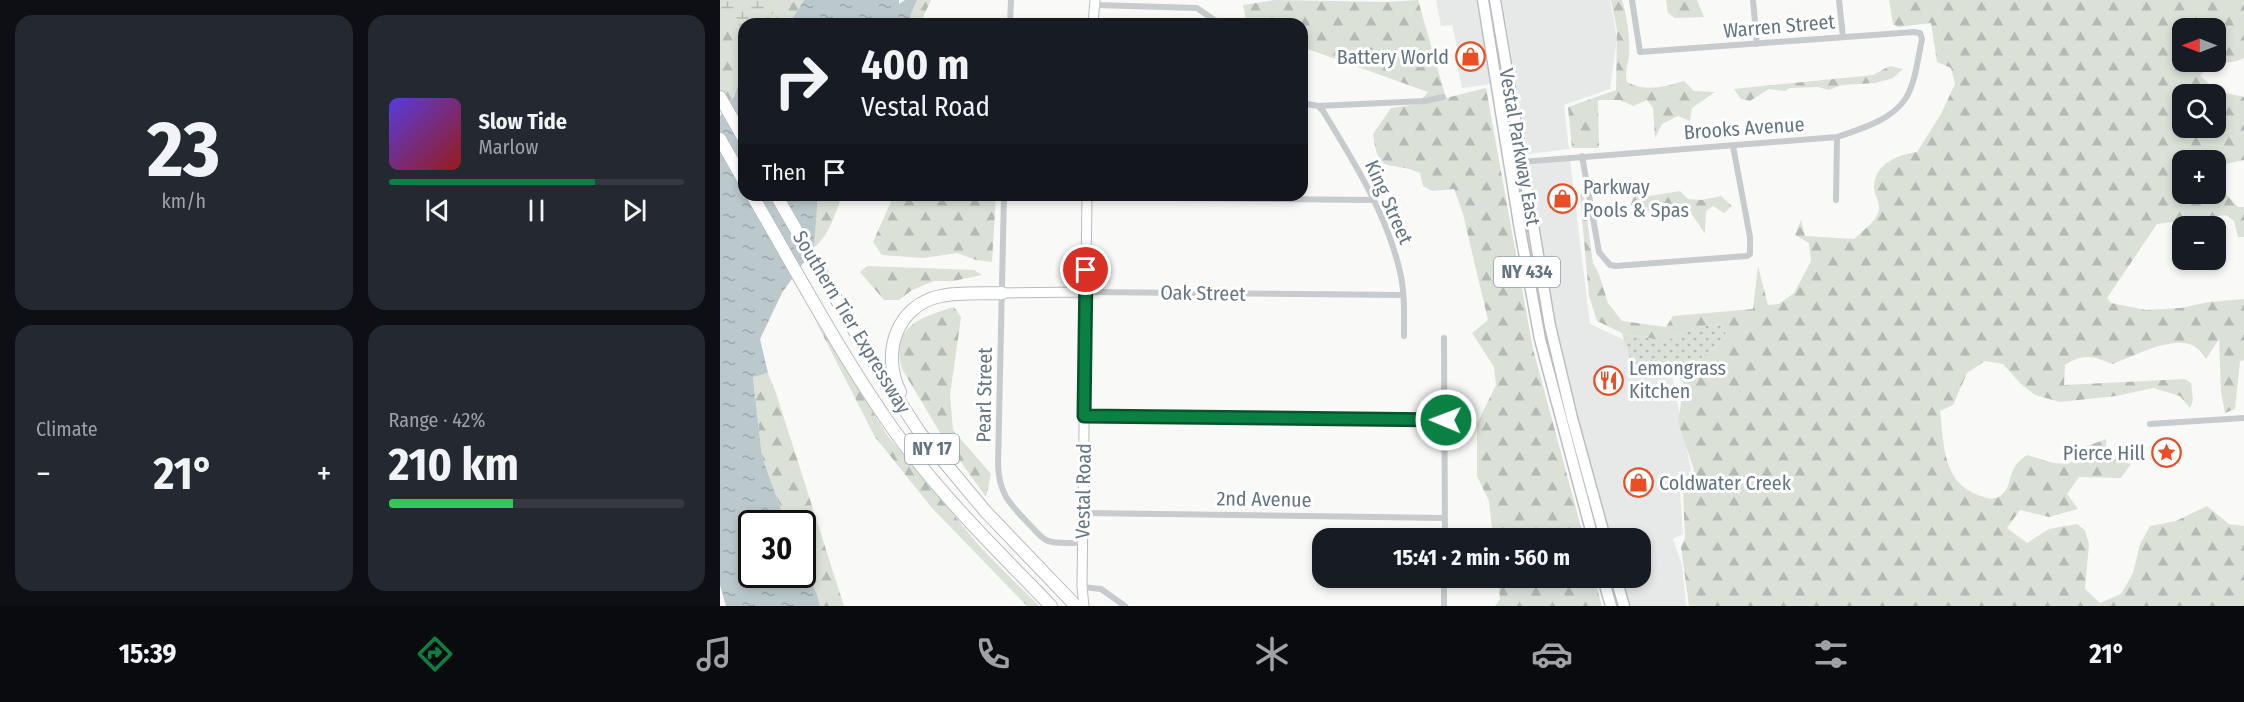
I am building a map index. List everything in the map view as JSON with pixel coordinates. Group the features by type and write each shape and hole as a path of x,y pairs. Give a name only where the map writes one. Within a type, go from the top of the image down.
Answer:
{"highway":[{"path":"720,97 738,128"},
{"path":"720,139 738,170"},
{"name":"Southern Tier Expressway","path":"755,201 874,400 918,462 954,506 1051,606"},
{"name":"Southern Tier Expressway","path":"779,201 864,347 920,433 986,512 1076,606"},
{"path":"920,433 891,370 891,347 899,326 914,308 926,301 942,296 1002,293"}],"main road":[{"name":"Vestal Parkway East","path":"1483,0 1540,339 1590,528"},
{"name":"Vestal Parkway East","path":"1495,0 1550,326 1602,528"},
{"path":"1606,588 1611,606"},
{"path":"1619,588 1624,606"}],"street":[{"path":"1010,18 1011,0"},
{"name":"Warren Street","path":"1632,0 1638,49 1640,52 1647,53 1914,32 1920,33 1922,37"},
{"path":"1753,0 1757,44"},
{"path":"1839,0 1843,37"},
{"path":"1094,18 1095,2 1197,9 1211,18"},
{"name":"Brooks Avenue","path":"1509,163 1837,137 1886,117 1897,109 1911,86 1922,37"},
{"path":"1308,104 1318,106 1443,97"},
{"name":"King Street","path":"1318,106 1366,181 1374,200 1400,271 1404,336"},
{"path":"1836,200 1837,137"},
{"path":"1581,156 1599,252 1602,259 1616,266 1750,254 1750,237 1732,146"},
{"path":"1308,199 1374,200"},
{"name":"Pearl Street","path":"1004,201 998,464 1000,485 1006,499 1046,540 1083,543"},
{"name":"Vestal Road","path":"1084,606 1082,586 1087,201"},
{"name":"Oak Street","path":"1002,293 1403,295"},
{"path":"1444,338 1445,528"},
{"path":"1084,416 1446,420"},
{"path":"2150,424 2244,418"},
{"name":"2nd Avenue","path":"1083,513 1445,518"},
{"path":"1082,586 1101,589 1125,606"},
{"path":"1444,588 1444,606"}],"shaded area":[{"path":"1436,0 1476,0 1491,84 1462,88 1457,64 1461,63 1452,25 1441,26"},
{"path":"1502,0 1610,0 1617,38 1610,89 1564,105 1569,149 1528,154"},
{"path":"1570,160 1590,324 1669,361 1691,470 1680,491 1683,534 1673,539 1682,565 1686,606 1629,606 1624,588 1651,588 1651,528 1608,528 1576,420 1550,300 1530,165"}],"green space":[{"path":"720,0 804,0 793,18 738,18 738,85 728,105 720,90"},
{"path":"720,0 784,0 769,18 738,18 738,24 720,19"},
{"path":"917,0 931,0 923,18 910,18"},
{"path":"1275,0 1386,2 1418,0 1446,98 1486,88 1533,349 1581,528 1492,528 1489,501 1477,476 1477,424 1496,385 1494,367 1472,333 1488,320 1463,214 1454,189 1432,191 1423,186 1420,173 1387,165 1382,162 1375,148 1373,134 1391,108 1418,104 1428,92 1308,49 1308,18 1246,18 1243,5"},
{"path":"1611,0 1622,0 1627,20 1629,57 1627,82 1648,88 1684,81 1694,91 1715,92 1692,108 1690,121 1678,116 1662,124 1655,138 1653,108 1647,100 1633,106 1620,100 1598,100 1599,148 1572,148 1568,107 1616,90 1617,30"},
{"path":"1666,0 1697,0 1704,17 1675,18 1668,13"},
{"path":"1889,0 2244,0 2244,58 2237,61 2226,63 2226,18 2172,18 2172,72 2204,72 2200,75 2209,84 2172,84 2172,138 2226,138 2226,93 2244,97 2244,160 2226,164 2226,150 2172,150 2172,204 2226,204 2226,194 2238,207 2244,207 2244,237 2238,237 2234,221 2226,215 2172,216 2172,222 2157,224 2107,298 2111,303 2146,310 2180,308 2209,302 2244,299 2244,360 2240,361 2235,409 2225,413 2221,392 2219,339 2206,359 2197,348 2178,343 2155,347 2112,364 2099,359 2083,357 2065,365 2064,385 2185,379 2191,383 2193,400 2190,408 2180,396 2153,388 2116,396 2060,402 2035,395 2021,384 2003,364 1985,361 1967,373 1953,405 1940,411 1944,448 1951,471 1966,489 1986,498 1994,498 2003,493 2008,487 2015,466 2027,455 2053,463 2069,464 2085,447 2106,439 2107,457 2131,464 2121,478 2079,477 2067,494 2078,509 2049,517 2020,510 2007,528 2027,543 2049,529 2077,524 2085,530 2089,544 2085,589 2100,603 2121,594 2133,573 2140,544 2150,526 2176,521 2207,506 2229,524 2244,526 2244,606 1689,606 1681,547 1685,538 1683,491 1694,470 1678,422 1684,384 1692,366 1727,336 1721,324 1697,327 1665,341 1622,333 1597,321 1589,296 1580,195 1583,188 1593,263 1608,303 1622,321 1666,327 1673,316 1753,309 1758,266 1768,305 1779,304 1794,293 1811,261 1809,243 1795,235 1801,220 1805,236 1854,239 1878,214 1879,207 1874,187 1878,172 1895,158 1917,152 1941,114 1955,84 1951,68 1937,62 1931,23 1898,27 1893,24"},
{"path":"1890,66 1903,69 1893,78 1876,83 1842,85 1829,90 1818,87 1790,88 1785,91 1769,89 1750,101 1741,99 1734,89 1873,75"},
{"path":"1519,174 1544,319 1558,381 1598,528 1593,528 1539,314 1516,181"},
{"path":"1680,191 1688,199 1702,200 1721,196 1732,206 1724,213 1713,206 1706,211 1705,233 1690,212 1683,212 1668,220 1665,209 1646,212 1631,205 1633,195 1643,197"},
{"path":"818,201 840,201 828,230 814,248"},
{"path":"891,201 996,201 992,262 976,260 957,253 923,258 882,255 873,242"},
{"path":"867,266 974,270 982,275 953,281 934,281 912,290 899,300 884,300 860,272"},
{"path":"954,307 961,317 950,395 953,430 991,474 986,497 942,436 902,369 899,355 900,343 911,326 930,315"},
{"path":"814,318 887,435 982,549 1039,606 1027,606 932,508 875,437"},
{"path":"1721,324 1727,336 1692,366 1684,384 1674,373 1662,368 1633,368 1622,333 1665,341 1697,327"},
{"path":"768,373 813,510 781,510 762,457 753,376"},
{"path":"816,518 844,606 820,606 814,588 816,588"},
{"path":"1499,588 1597,588 1602,606 1495,606 1500,599"}],"water":[{"path":"804,0 899,0 899,4 905,0 917,0 910,18 793,18"},
{"path":"738,85 738,201 818,201 814,248 782,293 760,339 768,373 753,377 762,457 781,510 738,510 738,588 814,588 820,606 726,606 720,585 720,116 734,96"}],"place":[{"name":"Battery World","path":"1470,57"},
{"name":"Parkway Pools & Spas","path":"1562,199"},
{"name":"Lemongrass Kitchen","path":"1608,380"},
{"name":"Pierce Hill","path":"2166,453"},
{"name":"Coldwater Creek","path":"1638,483"}],"route":[{"path":"1086,270 1084,416 1446,420"}]}
